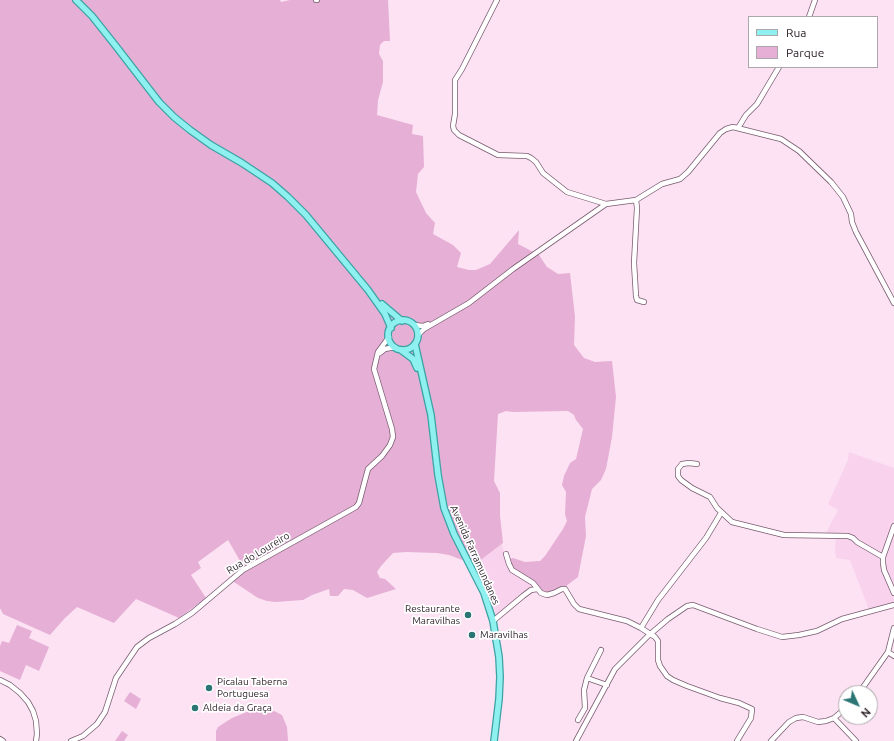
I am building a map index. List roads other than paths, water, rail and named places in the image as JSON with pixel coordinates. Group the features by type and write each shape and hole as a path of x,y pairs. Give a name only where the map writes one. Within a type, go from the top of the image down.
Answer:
{"main road":[{"path":"76,0 101,28 159,102 190,130 254,171 288,197 306,215 368,290 388,311 402,321"},
{"path":"368,290 385,314 391,328"},
{"path":"397,322 410,322 416,328 418,335 415,344 422,377 413,359 395,347 390,341 389,337 391,328 397,322"},
{"path":"401,350 409,349 415,344"},
{"name":"Avenida Farramundanes","path":"422,377 431,415 438,475 444,508 454,534 484,594 493,622 499,657 500,677 494,741"}],"street":[{"path":"497,0 456,80 455,114 453,126 454,130 459,135 498,155 527,156 531,158 543,173 567,192 606,204 636,200 662,184 680,179 720,133 726,129 733,127 781,139 799,151 840,192 847,204 856,232 894,303"},
{"path":"809,16 815,0"},
{"path":"738,128 746,115 757,104 778,68"},
{"path":"636,200 637,208 634,263 636,296 637,300 644,302"},
{"path":"418,335 424,329 469,303 513,269 606,204"},
{"path":"414,325 423,326 434,323"},
{"path":"376,357 389,337"},
{"path":"376,357 385,349 395,347"},
{"name":"Rua do Loureiro","path":"71,741 83,736 97,724 105,712 116,678 137,647 149,638 192,613 243,570 359,503 368,469 382,456 390,445 393,437 392,429 375,377 374,369 376,357"},
{"path":"697,464 682,464 678,469 678,476 692,488 710,497 721,513 732,522 784,535 848,536 883,557"},
{"path":"641,628 658,600 706,538 721,513"},
{"path":"894,526 883,557 884,570 894,593"},
{"path":"506,554 512,570 533,583 541,594 547,595 565,589 574,604 579,609 621,619 651,634 658,641 658,660 667,676 687,686 749,707 752,710 751,718 737,741"},
{"path":"493,622 523,596 531,590 537,588"},
{"path":"576,741 616,669 651,634 678,611 687,606 693,605 782,637 817,631 842,619 894,605"},
{"path":"865,685 888,652 894,628"},
{"path":"578,720 585,708 584,690 587,678 601,650"},
{"path":"888,652 894,656"},
{"path":"587,678 607,685"},
{"path":"0,680 10,685 28,702 36,721 36,741"},
{"path":"585,705 594,709"},
{"path":"771,741 789,722 796,718 803,717 818,722 826,722 838,715"},
{"path":"834,718 856,741"},
{"path":"0,739 4,741"}],"place":[{"name":"Restaurante Maravilhas","path":"468,615"},
{"name":"Maravilhas","path":"472,635"},
{"name":"Picalau Taberna Portuguesa","path":"209,688"},
{"name":"Aldeia da Graça","path":"195,708"}]}
